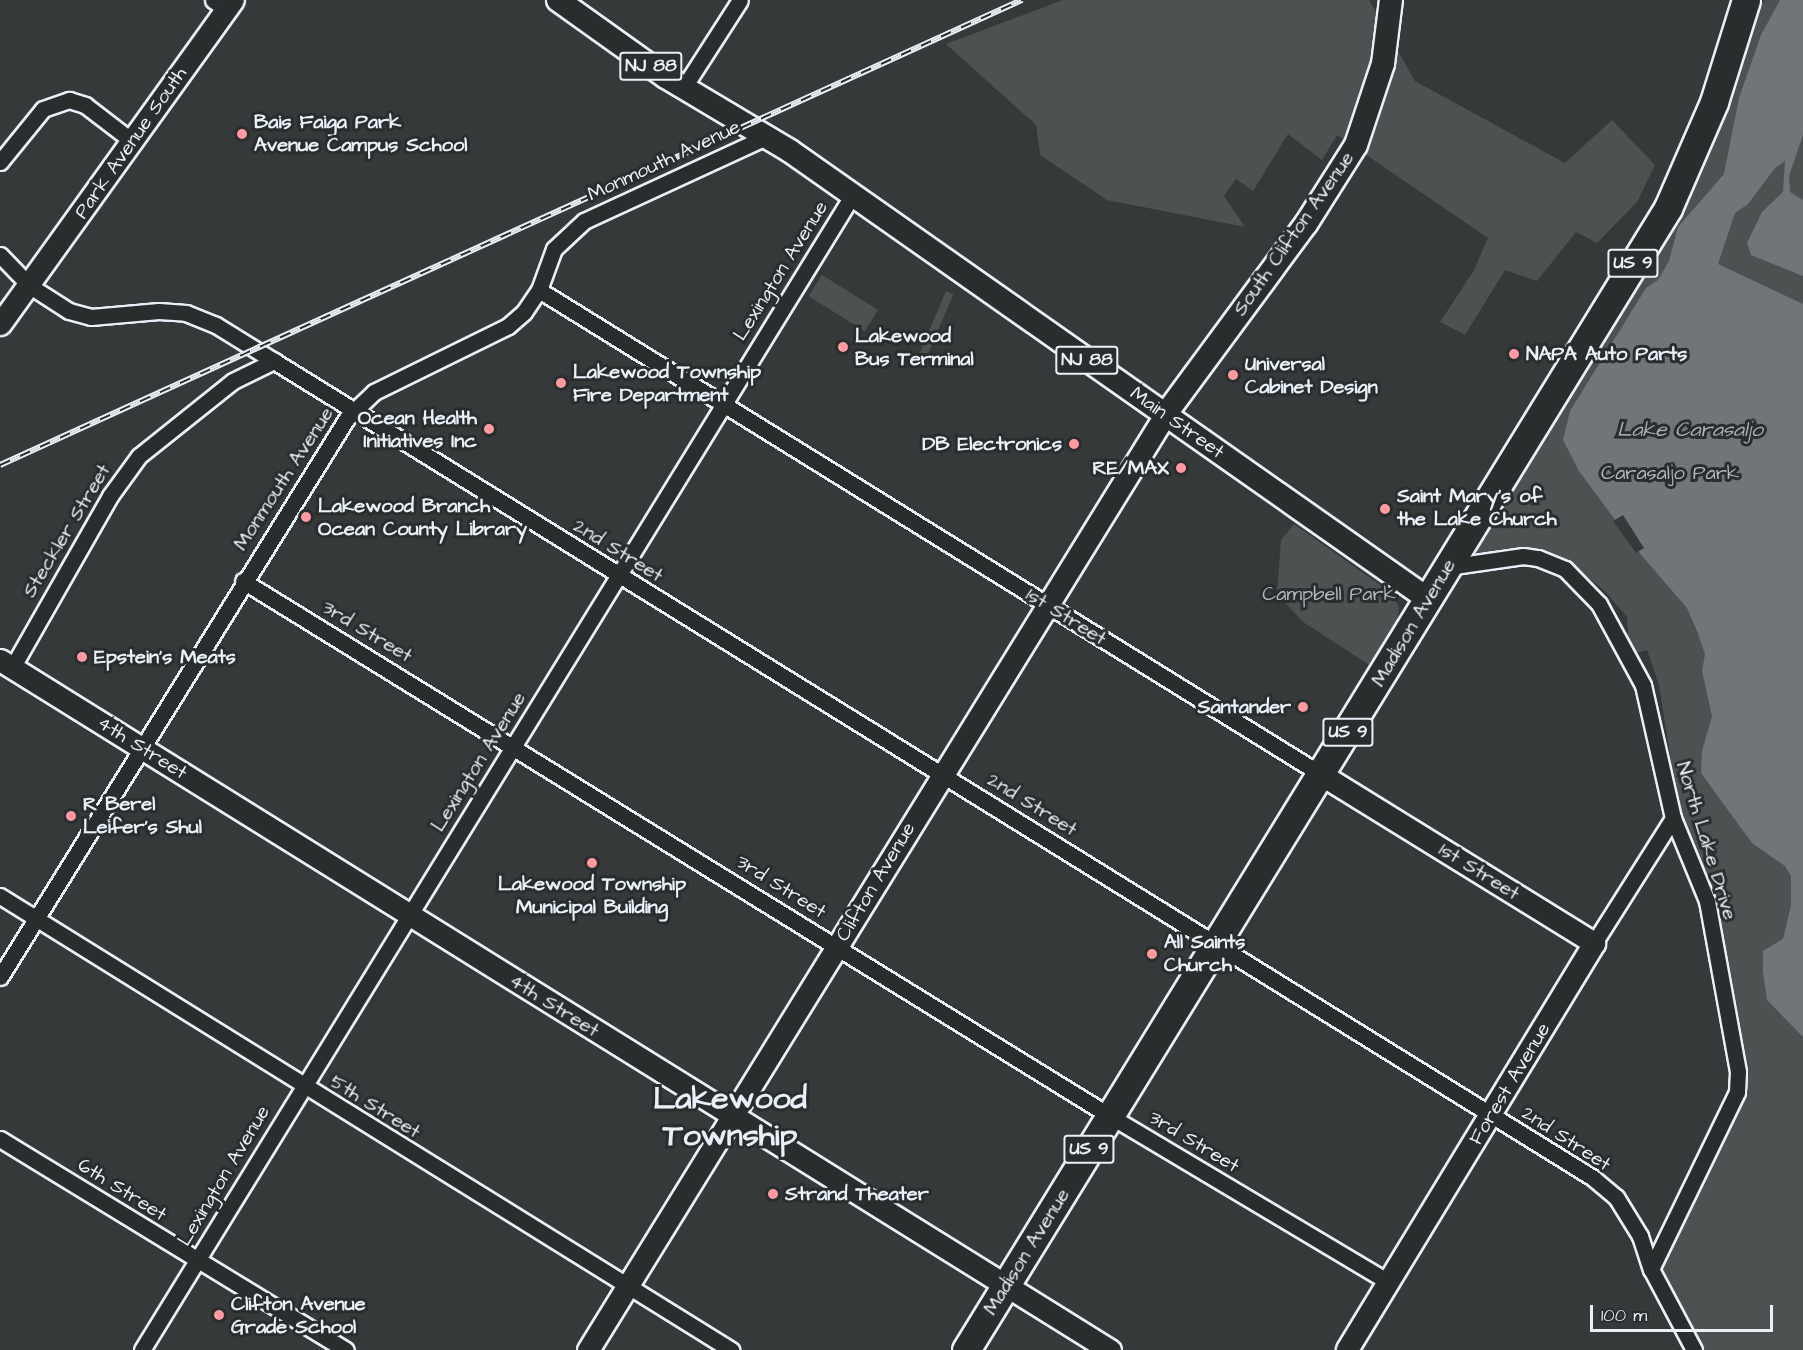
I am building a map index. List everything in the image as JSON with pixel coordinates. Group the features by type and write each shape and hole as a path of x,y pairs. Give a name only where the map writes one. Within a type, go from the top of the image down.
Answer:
{"highway":[{"name":"Madison Avenue","path":"966,1350 1322,775 1668,208 1714,102 1746,0"}],"main road":[{"name":"NJ 88","path":"558,0 684,87"},
{"name":"South Clifton Avenue","path":"1165,415 1306,224 1356,145 1383,64 1391,0"},
{"name":"Main Street","path":"684,87 768,136 1428,599"}],"street":[{"path":"684,87 740,0"},
{"name":"Park Avenue South","path":"0,324 30,286 132,141 224,3"},
{"path":"0,162 43,109 61,101 86,105 132,141"},
{"name":"Monmouth Avenue","path":"0,976 243,582 353,412 374,392 490,338 524,312 539,290 554,249 584,221 768,136"},
{"name":"Lexington Avenue","path":"142,1350 852,196"},
{"path":"0,255 30,286 69,311 90,317 159,311 186,313 216,325 353,412"},
{"name":"1st Street","path":"539,290 1594,943"},
{"name":"Steckler Street","path":"6,664 110,496 139,456 233,381 274,361"},
{"name":"2nd Street","path":"353,412 1593,1178 1616,1197 1640,1236 1651,1269"},
{"name":"Clifton Avenue","path":"588,1350 941,774 1165,415"},
{"name":"North Lake Drive","path":"1447,567 1523,556 1538,558 1565,569 1581,583 1615,628 1643,685 1673,818 1707,901 1738,1072 1737,1092 1711,1152 1651,1269"},
{"name":"3rd Street","path":"243,582 514,746 1110,1116 1389,1282"},
{"name":"4th Street","path":"6,664 731,1118 1005,1288 1110,1350"},
{"name":"Forest Avenue","path":"1347,1350 1594,943 1673,818"},
{"name":"5th Street","path":"0,896 303,1087 731,1350"},
{"name":"6th Street","path":"0,1139 346,1350"},
{"path":"1651,1269 1694,1350"}],"green space":[{"path":"1063,0 1369,0 1415,81 1565,163 1612,120 1655,165 1637,202 1597,243 1576,232 1537,281 1505,270 1465,335 1440,322 1473,272 1488,238 1337,135 1322,160 1288,134 1253,191 1236,179 1224,196 1245,227 1107,200 1040,155 1036,125 946,44"},
{"name":"Carasaljo Park","path":"1765,0 1795,0 1803,4 1803,1350 1694,1350 1651,1269 1737,1092 1708,906 1673,818 1674,780 1659,685 1647,650 1630,655 1627,617 1606,592 1565,559 1547,551 1510,548 1491,551 1475,563 1481,531 1686,188 1721,121 1742,61 1754,10"},
{"path":"822,275 878,310 865,331 809,296"},
{"path":"946,291 953,294 926,359 919,355"},
{"name":"Campbell Park","path":"1294,524 1390,592 1399,607 1397,623 1371,666 1303,622 1277,594 1281,540"}],"water":[{"name":"Lake Carasaljo","path":"1780,0 1803,0 1803,135 1789,176 1790,192 1803,200 1803,276 1751,255 1747,243 1762,212 1783,192 1785,161 1775,168 1748,204 1735,213 1718,264 1803,304 1803,1037 1767,1000 1763,972 1763,951 1783,939 1791,905 1791,876 1785,866 1752,843 1701,773 1702,751 1712,716 1702,671 1705,654 1697,631 1687,608 1642,556 1579,471 1563,440 1570,411 1646,288 1658,280 1669,261 1678,227 1724,174 1739,98 1761,35"}],"pier":[{"path":"1623,515 1644,548 1636,553 1613,521"}],"railway":[{"path":"0,465 1022,0"}],"place":[{"name":"Bais Faiga Park Avenue Campus School","path":"242,134"},
{"name":"Lakewood Bus Terminal","path":"843,347"},
{"name":"NAPA Auto Parts","path":"1514,354"},
{"name":"Universal Cabinet Design","path":"1233,375"},
{"name":"Lakewood Township Fire Department","path":"561,383"},
{"name":"Ocean Health Initiatives Inc","path":"489,429"},
{"name":"DB Electronics","path":"1074,444"},
{"name":"RE/MAX","path":"1181,468"},
{"name":"Saint Mary's of the Lake Church","path":"1385,509"},
{"name":"Lakewood Branch Ocean County Library","path":"306,517"},
{"name":"Epstein's Meats","path":"82,657"},
{"name":"Santander","path":"1303,707"},
{"name":"R Berel Leifer's Shul","path":"71,816"},
{"name":"Lakewood Township Municipal Building","path":"592,863"},
{"name":"All Saints Church","path":"1152,954"},
{"name":"Strand Theater","path":"773,1194"},
{"name":"Clifton Avenue Grade School","path":"219,1315"}],"district":[{"name":"Lakewood Township","path":"730,1118"}]}
